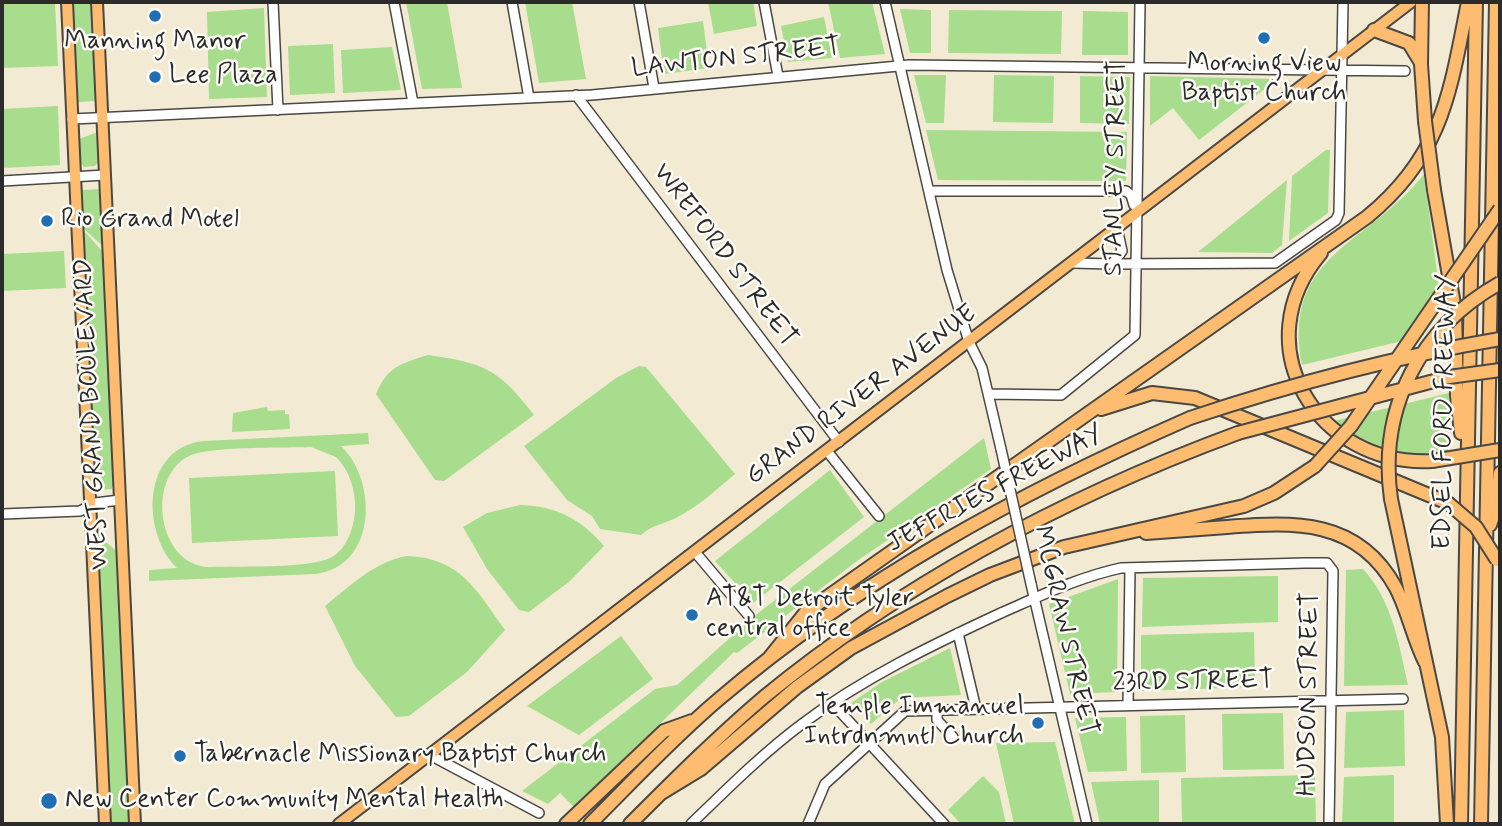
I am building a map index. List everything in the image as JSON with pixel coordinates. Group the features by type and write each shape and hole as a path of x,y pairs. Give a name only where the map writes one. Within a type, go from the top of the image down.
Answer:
{"highway":[{"path":"1422,2 1421,64 1425,121 1455,310 1457,396 1466,475"},
{"path":"770,657 806,612 1373,212 1400,187 1419,163 1436,134 1453,78 1468,2"},
{"name":"EDSEL FORD FREEWAY","path":"1461,824 1476,2"},
{"name":"EDSEL FORD FREEWAY","path":"1482,824 1496,2"},
{"path":"1374,30 1409,43 1418,53 1421,64"},
{"path":"660,794 701,769 797,687 851,648 990,575 1032,558 1121,533 1244,506 1275,494 1315,466 1351,426 1500,209"},
{"path":"1338,237 1317,258 1297,294 1291,327 1296,374 1306,398 1328,427 1353,445 1391,460 1432,461 1500,450"},
{"path":"1447,824 1442,737 1391,499 1388,443 1395,407 1409,373 1424,349 1452,316 1500,283"},
{"name":"JEFFRIES FREEWAY","path":"590,824 696,719 770,657 844,602 930,548 1066,475 1190,418 1350,369 1411,354 1500,339"},
{"name":"JEFFRIES FREEWAY","path":"629,824 764,698 827,649 926,582 982,549 1082,497 1238,433 1422,384 1500,370"},
{"path":"1078,419 1139,395 1182,395 1394,478 1448,503 1476,527 1499,565"},
{"path":"1486,538 1497,505 1500,473"},
{"path":"1121,533 1279,523 1306,524 1328,530 1365,551 1388,576 1425,662"},
{"path":"566,824 664,731 696,719"}],"main road":[{"name":"WEST GRAND BOULEVARD","path":"67,2 105,824"},
{"name":"WEST GRAND BOULEVARD","path":"97,2 135,824"},
{"name":"GRAND RIVER AVENUE","path":"339,824 1411,2"}],"street":[{"path":"273,2 278,110"},
{"path":"394,2 413,103"},
{"path":"512,2 529,97"},
{"path":"639,2 654,88"},
{"path":"764,2 778,76"},
{"name":"MCGRAW STREET","path":"885,2 947,270 969,342 978,355 989,394 1087,824"},
{"name":"STANLEY STREET","path":"989,394 1061,395 1135,335 1140,2"},
{"path":"1072,263 1261,264 1278,261 1336,220 1339,203 1343,2"},
{"name":"LAWTON STREET","path":"72,119 576,95 900,65 1405,71"},
{"name":"WREFORD STREET","path":"576,95 839,442"},
{"path":"2,181 105,175"},
{"path":"929,191 1126,191 1131,195 1137,213"},
{"path":"1112,264 1122,251 1117,228"},
{"path":"827,452 879,516"},
{"path":"2,514 80,511 91,505 120,500"},
{"path":"695,552 749,615"},
{"name":"HUDSON STREET","path":"1130,568 1330,565 1333,571 1329,824"},
{"path":"691,824 761,757 832,703 872,677 1034,598 1099,572 1130,568 1128,705"},
{"path":"958,633 976,709"},
{"name":"23RD STREET","path":"808,824 825,784 905,711 1403,699"},
{"path":"832,703 944,824"},
{"path":"937,710 937,720 953,737"},
{"path":"430,755 540,813"}],"green space":[{"path":"2,2 55,2 58,66 2,68"},
{"path":"73,2 93,2 97,101 78,102"},
{"path":"406,2 447,2 462,88 422,89"},
{"path":"525,2 572,2 586,79 539,83"},
{"path":"708,2 753,2 757,26 714,34"},
{"path":"828,2 872,2 885,54 840,58"},
{"path":"264,8 267,97 209,99 207,12"},
{"path":"900,9 931,10 931,53 910,53"},
{"path":"949,10 1062,11 1061,54 948,53"},
{"path":"1083,11 1128,12 1128,55 1082,55"},
{"path":"824,17 832,58 788,62 781,26"},
{"path":"703,21 709,68 664,74 658,28"},
{"path":"333,44 335,93 290,95 288,46"},
{"path":"392,47 401,90 343,93 341,50"},
{"path":"914,75 946,75 944,123 926,123"},
{"path":"994,75 1054,76 1053,123 993,122"},
{"path":"1080,76 1130,77 1129,124 1080,123"},
{"path":"1150,76 1275,81 1199,140 1173,108 1150,126"},
{"path":"58,106 60,165 2,168 2,109"},
{"path":"926,130 1127,132 1126,181 938,180"},
{"path":"98,132 100,160 95,166 84,167 80,162 79,139"},
{"path":"1326,150 1330,150 1328,213 1289,241 1292,176"},
{"path":"1424,174 1439,287 1402,341 1302,365 1299,328 1304,298 1317,275 1334,254 1402,198"},
{"path":"1287,180 1282,245 1272,253 1198,252"},
{"path":"101,189 105,248 83,228 82,190"},
{"path":"84,231 104,253 114,482 112,489 95,488"},
{"path":"64,251 66,288 2,291 2,254"},
{"path":"428,355 463,361 489,371 511,387 534,415 444,481 435,480 376,394 385,377 396,367"},
{"path":"639,366 646,367 735,474 692,509 641,535 600,529 592,516 567,500 524,446 616,378"},
{"path":"1449,393 1448,452 1416,454 1387,450 1361,439 1334,421"},
{"path":"267,407 268,411 285,410 285,414 289,414 290,429 232,432 233,413"},
{"path":"368,433 369,444 341,446 353,461 365,500 365,520 360,540 350,556 335,568 315,574 149,581 149,570 177,568 165,553 157,534 153,494 158,475 168,458 183,447 204,441","holes":["311,447 336,457 351,482 355,511 349,537 332,557 291,565 209,567 192,563 178,552 169,537 163,519 166,482 175,467 189,456 230,449"]},
{"path":"984,438 991,469 857,561 737,653 734,652 574,807 560,793 548,804 522,791 655,689 677,685 757,614"},
{"path":"830,470 864,517 753,603 715,561"},
{"path":"335,471 338,536 192,543 189,478"},
{"path":"520,505 545,508 567,516 586,528 604,546 570,581 529,612 519,610 487,569 463,527 487,513"},
{"path":"98,536 117,551 130,824 111,824"},
{"path":"407,556 426,558 454,570 475,590 505,630 467,672 409,716 396,717 355,666 325,606 373,569"},
{"path":"1363,569 1373,581 1388,609 1408,685 1344,686 1346,570"},
{"path":"1278,576 1278,622 1142,627 1143,578"},
{"path":"1118,579 1117,692 1070,694 1049,604"},
{"path":"1254,632 1255,687 1141,691 1141,635"},
{"path":"621,636 653,679 579,735 527,706"},
{"path":"950,648 961,695 901,698 871,724 851,703 882,682"},
{"path":"1404,710 1405,766 1344,768 1346,712"},
{"path":"1283,713 1284,769 1223,770 1222,714"},
{"path":"1185,715 1186,772 1141,773 1140,716"},
{"path":"1126,717 1127,771 1088,772 1075,718"},
{"path":"1055,742 1075,824 1014,824 996,743"},
{"path":"1315,775 1316,824 1182,824 1181,778"},
{"path":"1394,775 1394,824 1342,824 1344,777"},
{"path":"983,776 999,792 1006,824 961,824 948,810"},
{"path":"1159,780 1159,824 1100,824 1091,782"}],"place":[{"name":"Manning Manor","path":"155,16"},
{"name":"Morning View Baptist Church","path":"1264,38"},
{"name":"Lee Plaza","path":"155,77"},
{"name":"Rio Grand Motel","path":"47,221"},
{"name":"AT&T Detroit Tyler central office","path":"692,615"},
{"name":"Temple Immanuel Intrdnmntl Church","path":"1038,723"},
{"name":"Tabernacle Missionary Baptist Church","path":"180,756"},
{"name":"New Center Community Mental Health","path":"49,801"}]}
